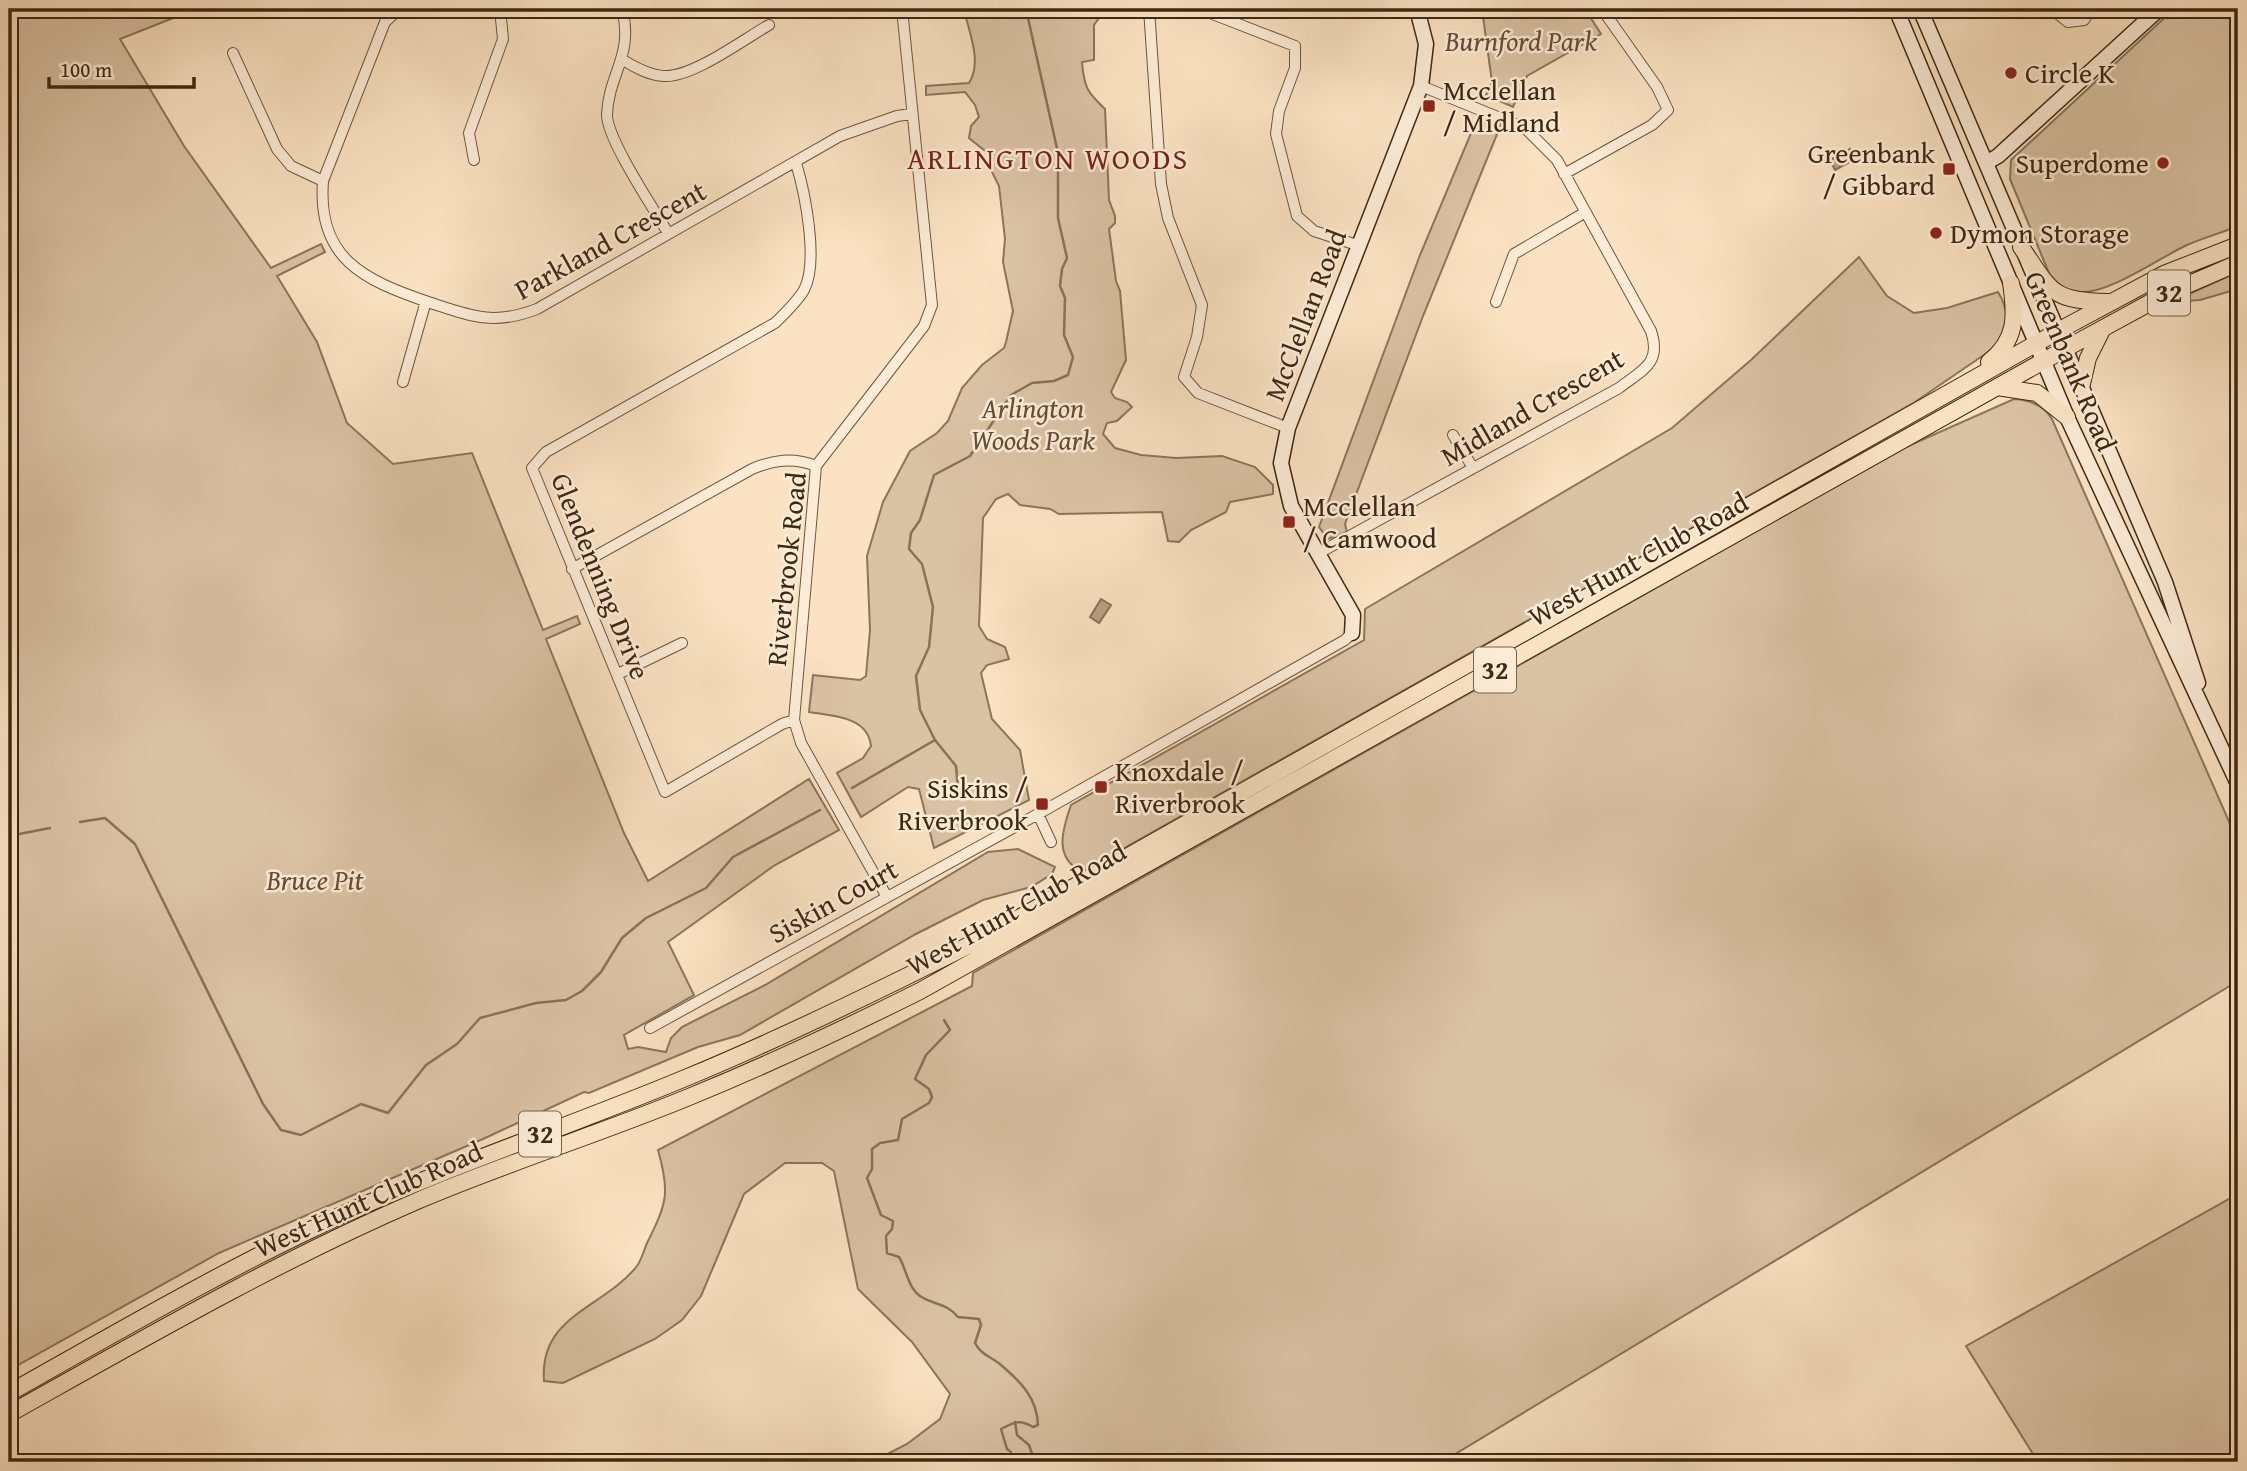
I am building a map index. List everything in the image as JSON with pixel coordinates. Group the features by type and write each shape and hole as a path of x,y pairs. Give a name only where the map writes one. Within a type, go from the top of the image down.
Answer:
{"main road":[{"name":"McClellan Road","path":"1352,633 1353,615 1291,506 1281,463 1288,428 1421,86 1426,44 1417,9"},
{"name":"Greenbank Road","path":"1896,9 1934,94 2067,417 2238,784"},
{"name":"Greenbank Road","path":"1920,9 2165,582 2213,727"},
{"path":"1986,163 1998,156 2159,9"},
{"path":"1934,94 1951,84"},
{"name":"West Hunt Club Road","path":"9,1393 244,1262 344,1214 774,1041 911,976 988,936 2111,302 2164,274 2238,245"},
{"path":"2021,247 2058,296 2074,301 2111,302"},
{"name":"West Hunt Club Road","path":"9,1414 221,1296 336,1238 418,1201 690,1097 813,1044 920,991 2103,328 2189,283 2238,263"},
{"path":"1954,391 2003,351 2009,342 2013,333 2015,310 2011,283"},
{"path":"2081,388 2088,358 2103,328"},
{"path":"1997,387 2037,393 2067,417"}],"street":[{"name":"Parkland Crescent","path":"399,9 385,22 323,181 321,204 344,258 370,280 426,301 493,321 515,318 537,309 840,136 897,116 911,114"},
{"path":"474,160 468,133 503,39 500,9"},
{"path":"622,9 626,37 623,60 610,95 607,117 614,139 668,233"},
{"name":"Riverbrook Road","path":"887,897 801,743 794,720 816,466 924,326 932,305 902,9"},
{"path":"1288,428 1198,393 1184,377 1197,337 1202,305 1167,218 1161,184 1149,9 1188,9 1210,13 1295,46 1295,68 1279,111 1276,134 1297,216 1314,230 1357,245"},
{"path":"1564,174 1652,125 1668,110 1657,87 1602,9"},
{"path":"2052,9 2068,22 2084,20 2091,9"},
{"path":"623,60 645,72 666,77 688,71 768,25"},
{"path":"233,53 277,149 291,166 323,181"},
{"name":"Midland Crescent","path":"1317,554 1619,388 1653,361 1656,350 1651,331 1564,174 1543,142 1525,128 1421,86"},
{"name":"Glendenning Drive","path":"794,720 782,724 665,792 532,468 546,452 775,323 791,307 804,290 810,255 803,186 796,163"},
{"path":"1496,302 1514,254 1584,213"},
{"path":"402,382 426,301"},
{"path":"1453,435 1473,468"},
{"path":"572,569 752,469 772,461 804,461 816,466"},
{"name":"Siskin Court","path":"650,1028 1038,814 1345,640 1352,633"},
{"path":"618,674 682,643"},
{"path":"1038,814 1051,842"}],"green space":[{"name":"Bruce Pit","path":"9,9 196,9 120,39 184,146 271,268 321,244 325,252 277,276 317,342 347,423 393,464 472,453 543,630 577,616 580,624 546,639 624,833 648,881 809,779 839,830 775,865 668,942 694,995 624,1035 628,1049 638,1047 666,1052 671,1038 682,1027 765,985 988,852 1018,849 1055,867 1052,874 1031,887 983,900 916,934 740,1035 698,1047 589,1093 584,1092 483,1139 219,1253 9,1370"},
{"name":"Arlington Woods Park","path":"964,9 1140,9 1140,15 1099,18 1094,25 1094,60 1082,62 1088,89 1105,109 1109,200 1115,216 1115,223 1109,229 1116,281 1120,291 1126,360 1111,392 1115,398 1132,407 1117,421 1107,423 1103,434 1115,448 1141,455 1176,458 1222,456 1255,467 1273,485 1273,494 1230,502 1226,512 1191,530 1179,542 1168,541 1162,512 1059,514 1050,509 1020,505 1008,494 996,499 983,518 979,626 987,639 1005,647 1009,659 987,665 981,673 992,719 1020,750 1029,800 934,848 919,789 908,787 861,817 837,773 863,758 871,746 868,736 856,723 848,719 809,712 813,675 860,680 866,676 870,630 867,556 883,502 910,451 937,433 948,421 962,388 982,365 1004,348 1013,311 1003,262 1005,239 999,186 992,172 989,154 969,138 971,126 979,117 975,105 965,92 926,95 926,86 969,83 973,75 975,56"},
{"name":"Burnford Park","path":"1482,9 1585,9 1601,34 1527,76 1513,107 1486,95 1492,82"},
{"path":"2174,9 2238,9 2238,226 2187,245 2105,287 2076,292 2051,278 2010,179 2011,160"},
{"path":"1479,114 1502,122 1423,316 1345,524 1347,532 1328,539 1319,527 1420,255"},
{"path":"1859,257 1887,296 1914,313 1947,308 1998,292 2006,313 2003,334 1994,348 1915,402 1089,868 1081,871 1066,858 1062,841 1071,805 1364,640 1365,609 1672,428 1751,360"},
{"path":"2238,272 2238,289 2200,300 2171,302"},
{"path":"2014,399 2036,404 2052,419 2238,842 2238,981 1442,1462 872,1462 907,1444 940,1419 950,1394 912,1342 858,1289 834,1171 822,1163 785,1163 744,1194 701,1296 682,1320 655,1339 563,1383 544,1381 545,1359 552,1341 563,1327 623,1280 640,1260 665,1197 658,1150 972,986 973,973 1906,447"},
{"path":"2238,1194 2238,1462 2038,1462 1966,1346"}],"shaded area":[{"path":"1850,149 1855,159 1835,170 1830,160"},
{"path":"1101,599 1111,605 1099,623 1090,617"}],"waterway":[{"path":"959,799 956,766 935,740 920,710 916,676 929,647 933,607 922,564 909,549 911,533 920,520 934,475 970,456 1011,395 1032,383 1054,381 1068,375 1073,357 1064,335 1065,298 1060,286 1062,269 1067,258 1058,218 1058,153 1026,9"},
{"path":"852,788 935,740"},
{"path":"80,822 105,818 135,844 263,1104 281,1130 301,1135 361,1104 388,1113 426,1065 457,1044 480,1018 536,1003 566,1000 582,991 601,972 622,938 646,918 706,888 733,857 820,810"},
{"path":"9,836 50,828"},
{"path":"944,1020 950,1030 926,1055 915,1079 929,1089 932,1097 929,1103 902,1119 898,1140 880,1143 872,1149 872,1169 867,1178 881,1215 893,1221 892,1229 886,1236 887,1253 899,1257 916,1292 925,1299 949,1309 958,1317 979,1319 981,1325 975,1343 977,1347 1001,1365 1027,1391 1035,1407 1038,1425 1033,1427 1017,1422 1001,1429 1007,1449 1011,1452 1010,1462"},
{"path":"1015,1422 1017,1435 1029,1445 1035,1462"}],"place":[{"name":"Circle K","path":"2011,73"},
{"name":"Mcclellan / Midland","path":"1429,106"},
{"name":"Superdome","path":"2163,163"},
{"name":"Greenbank / Gibbard","path":"1949,169"},
{"name":"Dymon Storage","path":"1936,233"},
{"name":"Mcclellan / Camwood","path":"1289,522"},
{"name":"Knoxdale / Riverbrook","path":"1101,787"},
{"name":"Siskins / Riverbrook","path":"1042,804"}],"district":[{"name":"ARLINGTON WOODS","path":"1048,159"}]}
